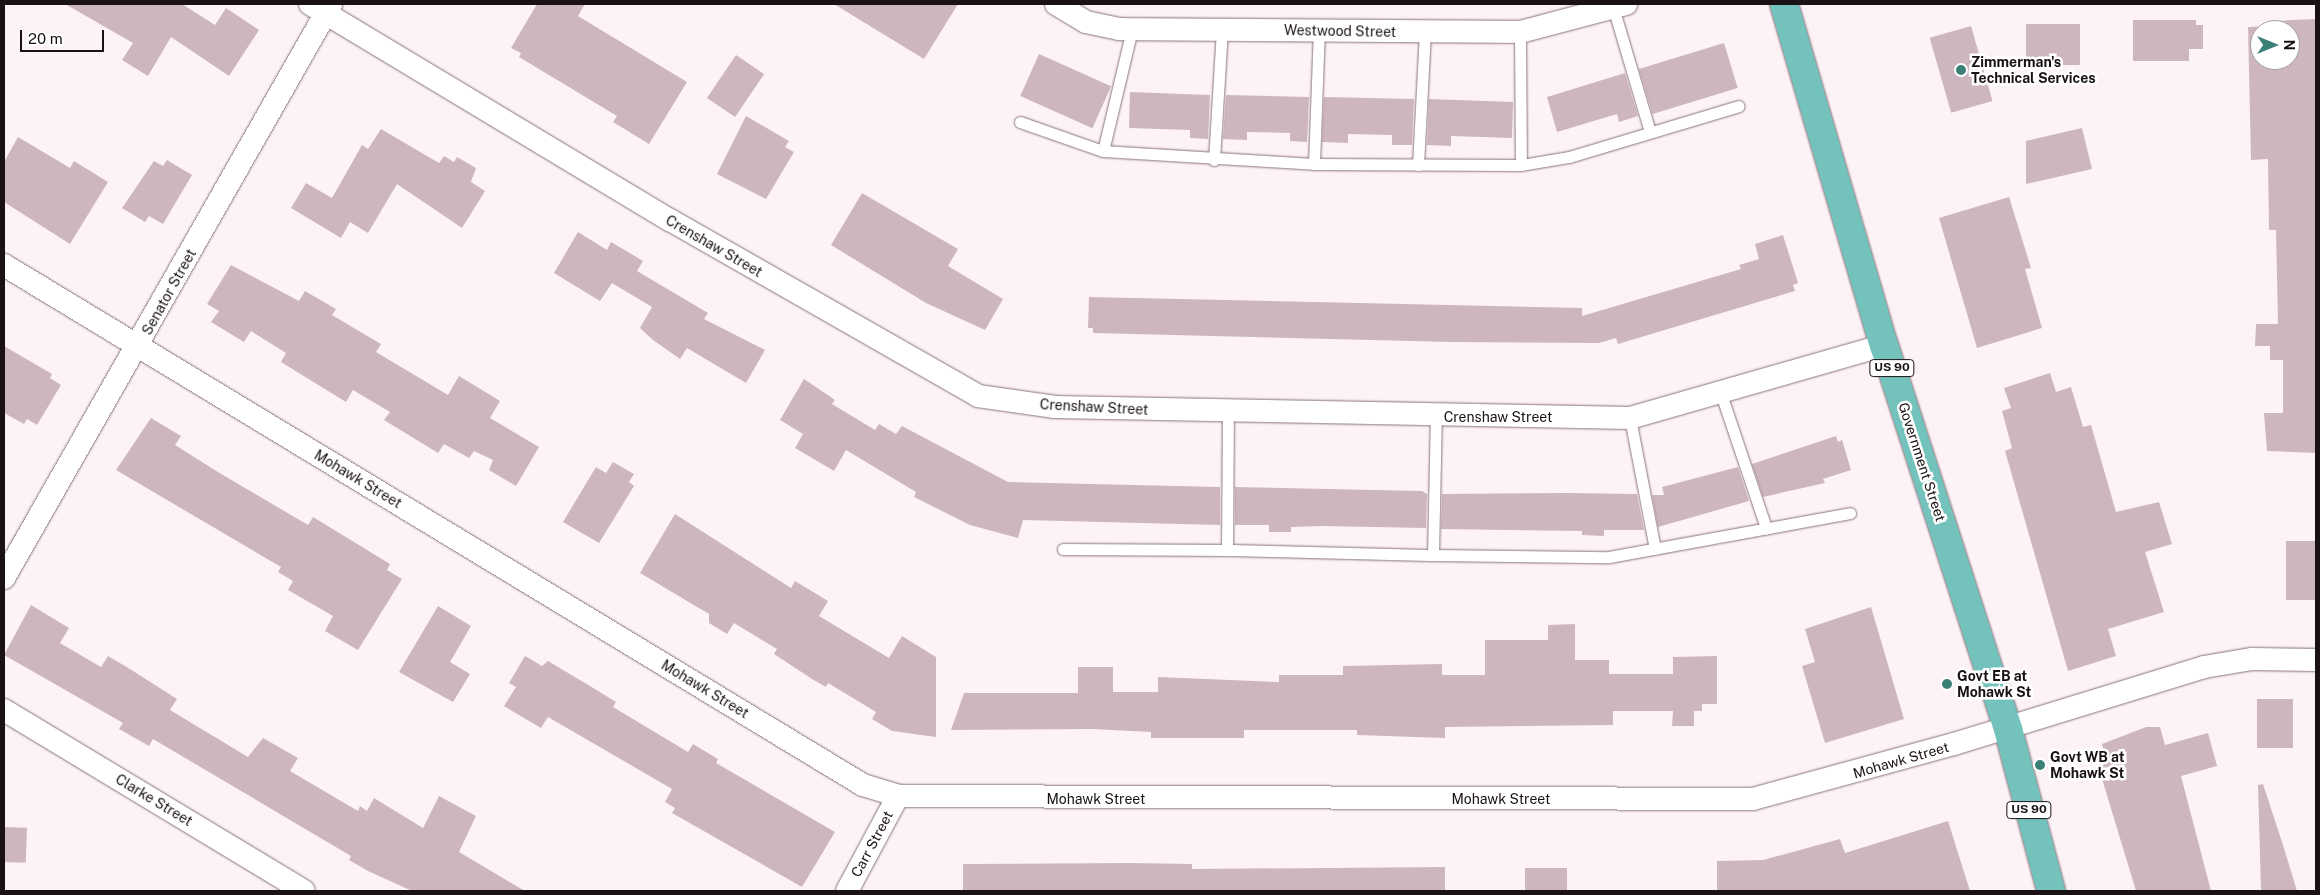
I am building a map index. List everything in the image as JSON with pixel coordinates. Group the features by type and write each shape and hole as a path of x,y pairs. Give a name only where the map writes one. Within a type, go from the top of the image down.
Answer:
{"main road":[{"name":"Government Street","path":"1784,4 1884,344 2008,729 2051,891"}],"street":[{"name":"Westwood Street","path":"1056,4 1086,22 1132,29 1425,32 1520,32 1620,5"},
{"name":"Crenshaw Street","path":"322,7 670,220 978,396 1055,407 1436,416 1630,418 1884,344"},
{"name":"Senator Street","path":"4,578 138,346 322,7"},
{"name":"Mohawk Street","path":"4,265 863,785 898,796 1753,799 2008,729 2204,667 2252,659 2316,660"},
{"name":"Clarke Street","path":"4,710 304,891"},
{"name":"Carr Street","path":"847,891 898,796"}],"lane":[{"path":"1620,5 1650,132"},
{"path":"1103,151 1132,29"},
{"path":"1214,160 1222,30"},
{"path":"1314,164 1319,30"},
{"path":"1418,165 1425,32"},
{"path":"1520,32 1521,165"},
{"path":"1020,122 1103,151 1214,160 1314,164 1521,165 1569,157 1739,106"},
{"path":"1720,391 1766,528"},
{"path":"1227,550 1228,412"},
{"path":"1433,555 1436,416"},
{"path":"1630,418 1655,548"},
{"path":"1063,548 1433,555 1609,556 1850,513"}],"building":[{"path":"65,4 182,4 215,25 226,8 259,30 229,76 171,37 148,76 122,60 133,43"},
{"path":"537,4 585,4 578,16 687,82 649,144 613,122 617,116 519,57 521,53 511,48"},
{"path":"834,4 958,4 924,59"},
{"path":"2316,19 2316,453 2267,451 2264,413 2283,413 2283,360 2270,360 2270,346 2255,346 2256,324 2278,324 2276,230 2269,230 2268,159 2251,160 2248,27 2250,27 2250,70 2300,70 2300,20 2294,20"},
{"path":"2133,20 2196,20 2196,25 2203,25 2203,49 2189,49 2189,61 2133,61"},
{"path":"2026,24 2080,24 2080,65 2026,65"},
{"name":"Zimmerman's Technical Services","path":"1971,26 1992,101 1951,113 1930,38"},
{"path":"1724,43 1738,88 1653,114 1639,69"},
{"path":"1039,54 1111,86 1092,128 1020,96"},
{"path":"736,55 764,74 735,117 707,98"},
{"path":"1625,73 1638,116 1619,122 1617,114 1557,132 1547,97"},
{"path":"1130,92 1210,95 1208,139 1190,138 1190,130 1129,128"},
{"path":"1226,95 1309,97 1307,142 1290,141 1290,133 1247,132 1247,140 1223,139"},
{"path":"1324,97 1414,99 1412,145 1392,145 1392,135 1348,134 1348,143 1322,142"},
{"path":"1429,99 1513,102 1512,138 1451,136 1451,146 1427,145"},
{"path":"746,116 789,141 785,147 794,152 766,199 717,174"},
{"path":"2082,128 2092,169 2026,184 2026,141"},
{"path":"381,129 439,163 444,156 454,162 457,157 476,168 471,182 485,191 462,228 397,184 368,233 350,222 341,238 291,208 306,183 332,198 362,145 368,149"},
{"path":"18,137 70,168 74,161 108,182 70,244 4,202 4,162"},
{"path":"167,160 192,175 163,224 149,216 145,222 122,208 154,161 163,166"},
{"path":"862,193 958,249 948,266 1003,299 985,330 926,303 831,245"},
{"path":"2009,197 2031,268 2025,269 2042,328 1977,348 1939,218"},
{"path":"578,232 607,250 611,242 643,261 637,271 708,313 704,319 765,350 746,383 687,348 680,359 653,340 640,328 652,307 612,283 600,301 554,273"},
{"path":"1783,235 1798,283 1793,285 1795,291 1618,344 1616,338 1599,343 1451,342 1093,333 1093,328 1088,328 1089,297 1582,308 1582,316 1741,269 1739,265 1759,259 1755,244"},
{"path":"231,265 299,301 305,291 336,309 332,315 381,344 376,352 448,395 459,376 500,401 490,418 539,447 516,486 489,470 493,460 474,451 469,458 444,444 438,453 384,420 390,412 353,390 346,402 281,362 286,353 251,331 244,342 211,322 219,311 207,304"},
{"path":"4,346 52,374 50,378 61,385 37,425 27,419 24,424 4,413"},
{"path":"2050,373 2056,392 2071,387 2083,427 2091,425 2116,512 2159,502 2172,544 2145,552 2164,612 2108,629 2116,656 2068,671 2005,451 2012,448 2002,411 2011,408 2004,388"},
{"path":"804,379 835,400 832,404 875,430 879,424 896,434 902,426 1008,482 1220,487 1220,525 1023,520 1018,538 970,525 914,497 916,492 846,450 834,471 795,448 803,434 780,420"},
{"path":"151,418 181,436 175,445 218,472 308,525 313,517 390,564 387,570 402,579 358,650 325,631 333,616 288,590 293,581 278,572 281,567 116,470"},
{"path":"1836,436 1838,442 1842,440 1851,470 1823,479 1825,483 1763,497 1752,464"},
{"path":"613,462 634,474 629,482 634,486 599,543 563,522 596,467 606,473"},
{"path":"1738,467 1749,501 1658,527 1652,495 1664,495 1662,487"},
{"path":"1235,487 1422,491 1427,494 1426,528 1322,526 1291,527 1291,532 1269,532 1269,525 1235,525"},
{"path":"1442,494 1637,494 1644,530 1604,530 1604,536 1582,535 1582,531 1441,529"},
{"path":"675,514 791,588 795,581 828,601 819,616 889,658 902,636 936,657 936,737 892,731 872,719 876,712 828,683 826,687 812,679 774,654 777,649 734,623 727,634 709,623 709,614 640,573"},
{"path":"2286,541 2316,541 2316,600 2286,600"},
{"path":"31,605 69,628 60,643 101,667 108,656 130,669 177,699 170,710 248,757 263,738 298,758 290,771 358,811 360,806 367,811 374,798 423,828 439,796 476,816 459,852 525,891 412,891 349,860 351,856 153,739 149,746 119,729 123,723 4,655"},
{"path":"438,606 471,626 450,662 470,674 453,702 399,672"},
{"path":"1871,607 1904,719 1825,743 1802,666 1815,662 1805,629"},
{"path":"1575,624 1575,660 1609,660 1609,674 1673,674 1673,657 1717,656 1717,704 1702,704 1702,711 1694,711 1694,726 1672,726 1673,711 1613,711 1613,725 1445,727 1445,738 1357,735 1357,730 1244,730 1244,738 1151,738 1151,732 1092,729 951,730 964,693 1078,693 1078,667 1113,667 1113,692 1158,692 1158,677 1279,682 1279,675 1343,675 1343,666 1442,664 1442,675 1485,675 1485,640 1548,640 1548,625"},
{"path":"525,656 542,666 548,661 616,702 613,707 688,752 693,744 718,759 716,763 835,832 802,887 672,813 675,808 665,802 672,789 548,717 541,728 504,706 516,687 509,683"},
{"path":"2257,699 2293,699 2293,748 2257,748"},
{"path":"2146,727 2160,727 2165,745 2208,733 2217,766 2181,776 2211,891 2136,891 2096,759 2105,757 2102,744"},
{"path":"2263,784 2297,891 2261,891 2258,785"},
{"path":"1948,821 1970,891 1717,891 1717,861 1763,860 1840,839 1845,853"},
{"path":"4,827 27,828 26,863 4,862"},
{"path":"963,864 1192,864 1192,869 1445,867 1445,891 963,891"},
{"path":"1525,868 1567,868 1567,891 1525,891"}],"place":[{"name":"Zimmerman's Technical Services","path":"1961,70"},
{"name":"Govt EB at Mohawk St","path":"1947,684"},
{"name":"Govt WB at Mohawk St","path":"2040,765"}]}
